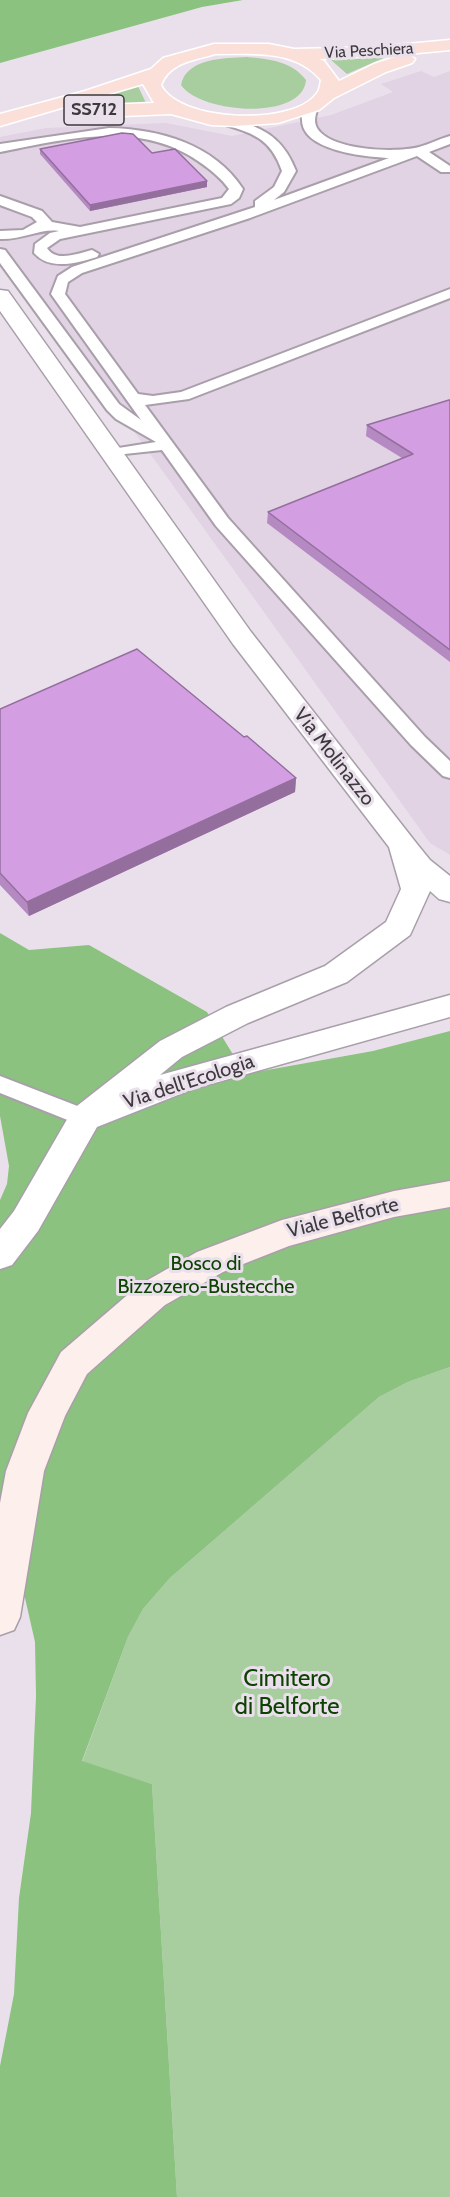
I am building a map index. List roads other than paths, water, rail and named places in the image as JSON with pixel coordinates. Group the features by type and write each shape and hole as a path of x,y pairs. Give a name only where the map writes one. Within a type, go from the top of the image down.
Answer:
{"main road":[{"name":"Via Peschiera","path":"294,54 448,46"},
{"name":"Via Peschiera","path":"7,118 101,110 176,108 224,120 278,117 312,106 327,94 380,68 448,46"},
{"name":"Via Peschiera","path":"176,108 159,98 152,85 157,73 169,62 214,49 269,49 294,54 318,65 330,79 327,94"},
{"name":"Via Peschiera","path":"7,118 157,73"},
{"name":"Viale Belforte","path":"0,1617 25,1471 47,1413 74,1363 152,1295 210,1262 282,1234 394,1204 450,1194"}],"street":[{"name":"Via Molinazzo","path":"0,296 242,638 403,845 416,889 399,928 336,974 237,1015 171,1049 85,1118"},
{"path":"403,845 420,867 450,892"},
{"name":"Via dell'Ecologia","path":"85,1118 184,1079 450,1006"},
{"path":"0,1255 26,1221 85,1118"}],"lane":[{"path":"312,106 306,118 307,126 315,135 330,144 372,153 417,152 446,169"},
{"path":"35,263 46,258 69,260 184,222 245,214 279,189 289,171 283,150 262,133 224,120"},
{"path":"0,148 98,132 136,132 160,136 192,148 236,189 234,195 226,201 55,236 40,247 29,291 33,299"},
{"path":"446,767 249,555 164,442 58,294 58,284 65,276 88,266 245,214 450,140"},
{"path":"0,200 37,214 44,222 62,228 84,230"},
{"path":"0,235 28,233 39,228 44,222"},
{"path":"0,254 122,416 164,442"},
{"path":"132,398 153,401 171,400 450,293"},
{"path":"164,442 162,410 171,400"},
{"path":"112,453 164,442"},
{"path":"0,1084 85,1118"}],"park label":[{"name":"Bosco di Bizzozero-Bustecche","path":"206,1276"},
{"name":"Cimitero di Belforte","path":"287,1693"}]}
